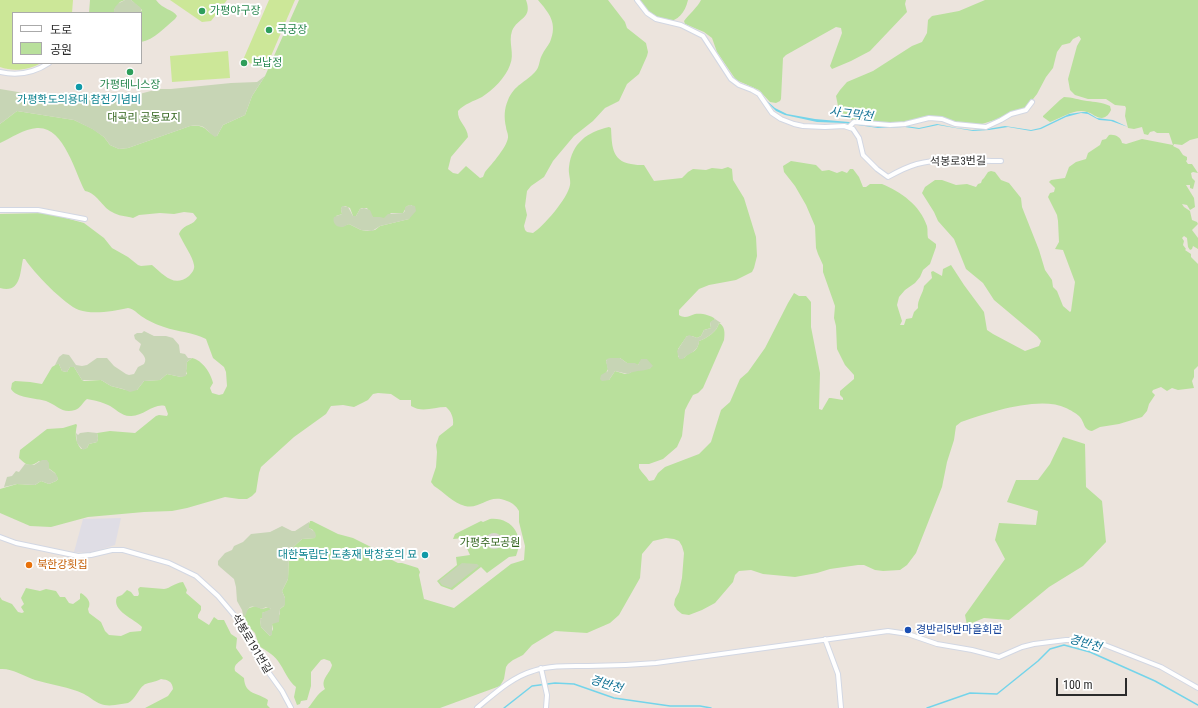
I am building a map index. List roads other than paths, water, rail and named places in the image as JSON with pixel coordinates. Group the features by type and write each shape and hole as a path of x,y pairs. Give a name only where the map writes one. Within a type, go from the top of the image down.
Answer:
{"street":[{"path":"637,0 647,13 659,20 681,25 703,36 731,79 739,85 759,94 772,112 780,119 794,124 808,126 849,127 854,122 890,125 905,124 929,118 942,119 962,125 986,127 1011,114 1026,110 1032,102"},
{"path":"0,72 24,74 37,70 47,64"},
{"name":"석봉로3번길","path":"849,127 857,132 863,155 877,169 888,177 910,166 932,162 948,160 1001,161"},
{"path":"0,210 38,210 85,219"},
{"name":"석봉로191번길","path":"0,537 16,543 78,556 91,555 112,550 123,550 169,563 196,576 218,596 240,622 256,655 282,691 291,708"},
{"path":"477,708 516,679 541,668 656,663 875,632 894,631 938,644 999,656 1034,644 1066,640 1092,640 1160,668 1198,688"},
{"path":"826,639 838,674 841,708"},
{"path":"541,668 547,695 546,708"}],"water":[{"path":"760,95 775,108 787,114 875,127 906,126 919,128 937,124 972,130 1005,126 1031,130 1040,128 1069,114 1087,112 1097,118 1113,120 1128,127 1111,121 1099,120 1088,114 1081,113 1066,117 1041,129 1031,131 1008,127 973,131 938,125 919,129 905,127 878,128 844,123 817,122 785,115 776,111"}],"waterway":[{"name":"경반천","path":"927,708 970,693 997,694 1038,661 1050,649 1064,645 1090,652 1155,681 1198,705"},
{"name":"경반천","path":"504,708 532,686 555,683 574,684 614,698 670,706 700,706 711,708"}],"place":[{"name":"가평야구장","path":"202,11"},
{"name":"국궁장","path":"269,30"},
{"name":"보납정","path":"244,63"},
{"name":"가평테니스장","path":"130,72"},
{"name":"가평학도의용대 참전기념비","path":"79,87"},
{"name":"대한독립단 도총재 박창호의 묘","path":"425,555"},
{"name":"북한강횟집","path":"29,565"},
{"name":"경반리5반마을회관","path":"908,630"}],"water label":[{"name":"사그막천","path":"851,115"}],"park label":[{"name":"대곡리 공동묘지","path":"144,118"},
{"name":"가평추모공원","path":"490,543"}]}
